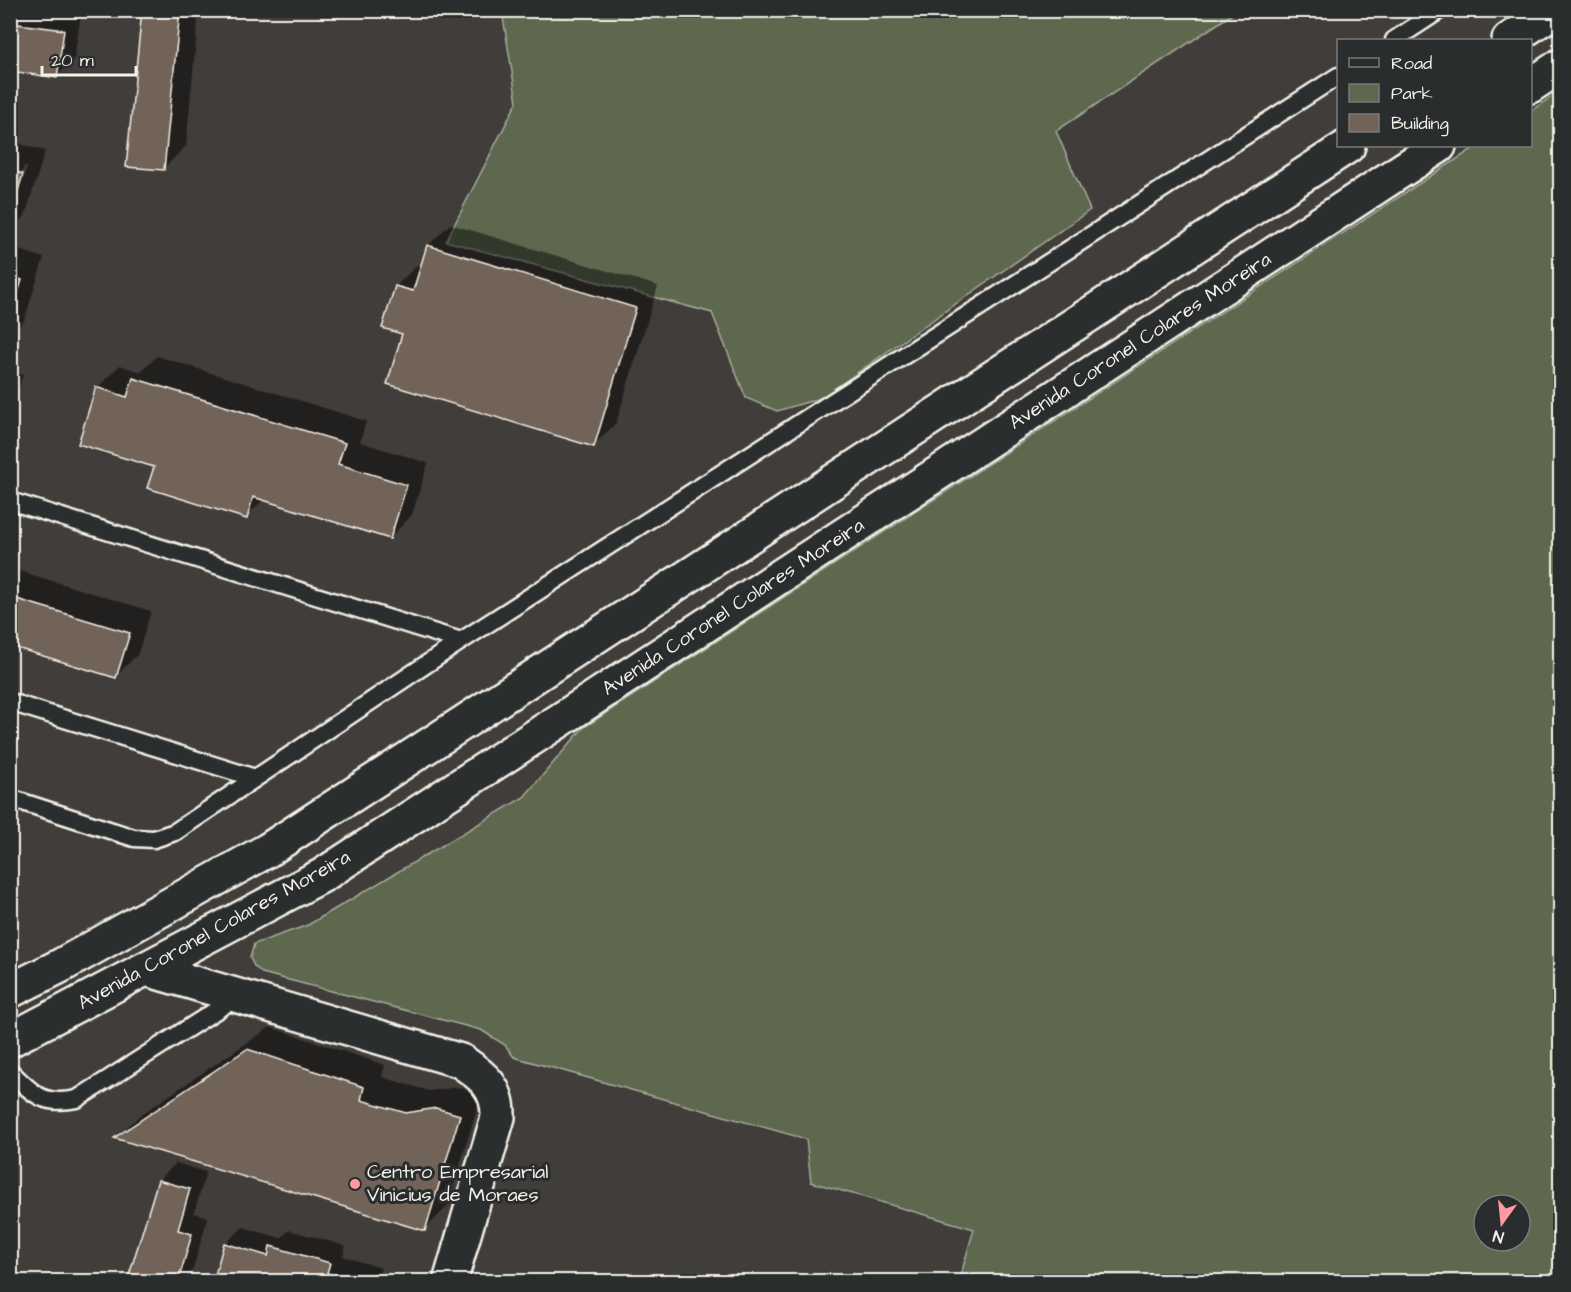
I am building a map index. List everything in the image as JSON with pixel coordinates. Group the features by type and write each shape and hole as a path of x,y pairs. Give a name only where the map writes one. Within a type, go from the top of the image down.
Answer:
{"main road":[{"path":"1510,39 1554,10"},
{"path":"1532,85 1560,66"},
{"path":"10,991 62,965 268,850 1346,147"},
{"name":"Avenida Coronel Colares Moreira","path":"10,1040 323,875 1437,147"},
{"path":"146,969 461,1061 487,1081 499,1105 498,1117 450,1281"}],"lane":[{"path":"1396,39 1440,10"},
{"path":"10,798 134,838 154,839 175,832 461,641 1337,77"},
{"path":"10,501 461,641"},
{"path":"10,702 255,778"},
{"path":"10,1071 39,1097 63,1102 77,1099 237,997"}],"green space":[{"path":"502,10 1237,11 1056,131 1090,210 821,398 777,411 746,398 712,313 446,241 517,102"},
{"path":"1560,91 1560,1281 959,1281 974,1229 811,1182 806,1139 514,1057 505,1045 481,1030 262,973 254,966 250,958 254,944 308,925 524,797 583,728 1475,147 1532,147 1532,110"}],"building":[{"path":"142,10 180,10 164,170 126,167"},
{"path":"10,23 64,30 57,78 10,71"},
{"path":"10,170 23,174 10,215"},
{"path":"427,245 636,308 594,447 387,384 402,334 382,328 395,286 413,291"},
{"path":"10,276 22,280 10,318"},
{"path":"133,378 345,443 338,464 407,485 390,539 253,497 247,519 147,488 154,467 78,444 96,387 127,397"},
{"path":"10,597 130,633 116,678 10,646"},
{"name":"Centro Empresarial Vinicius de Moraes","path":"247,1049 364,1087 361,1100 406,1113 436,1108 460,1115 425,1231 114,1138"},
{"path":"158,1180 190,1189 178,1230 192,1234 178,1282 127,1282"},
{"path":"224,1243 268,1256 270,1246 330,1263 327,1273 354,1282 213,1282"}],"place":[{"name":"Centro Empresarial Vinicius de Moraes","path":"355,1184"}]}
